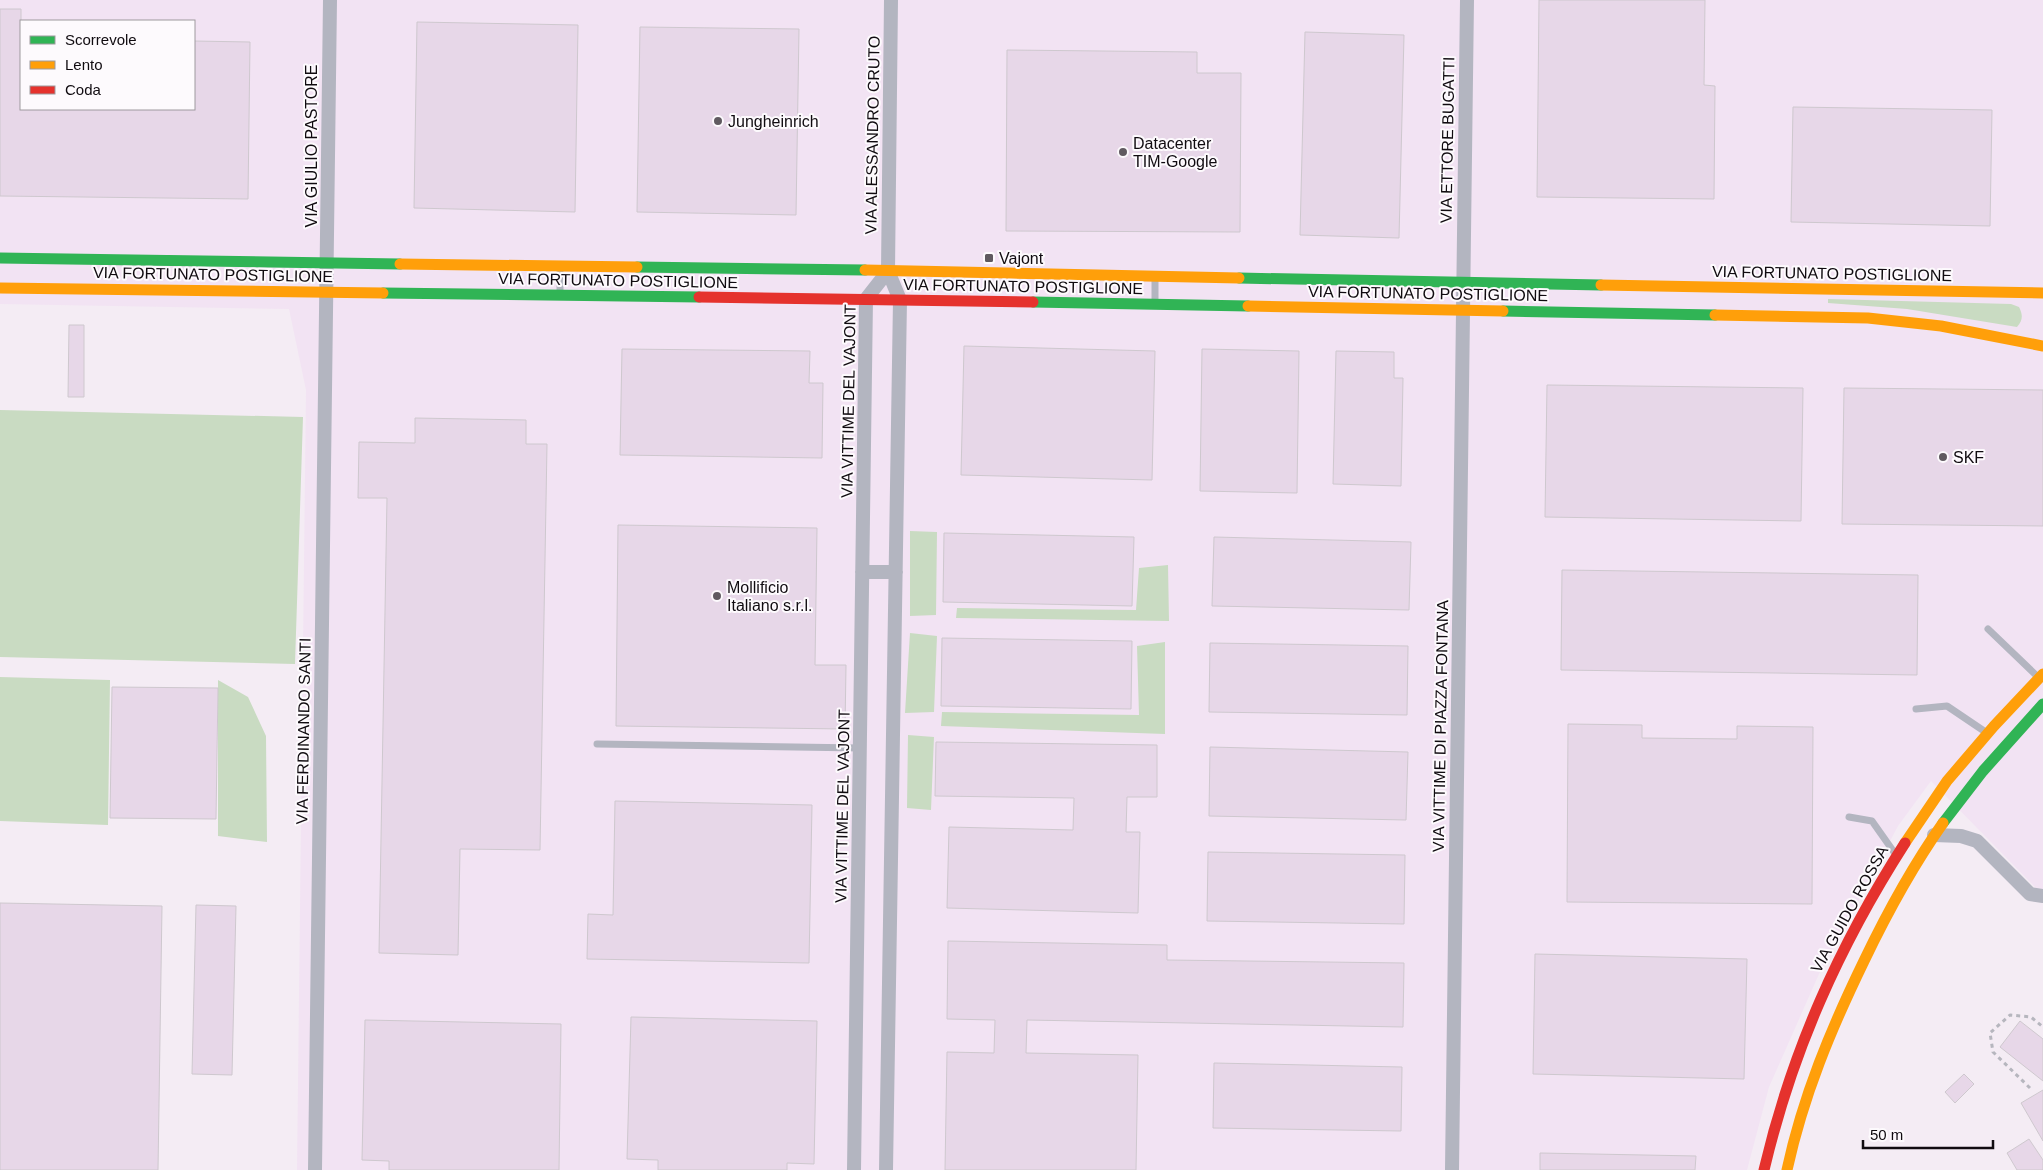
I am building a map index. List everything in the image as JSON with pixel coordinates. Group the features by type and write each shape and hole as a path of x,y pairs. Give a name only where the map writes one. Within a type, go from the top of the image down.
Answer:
{"street":[{"name":"VIA GIULIO PASTORE","path":"327,292 330,0"},
{"name":"VIA ALESSANDRO CRUTO","path":"888,271 891,0"},
{"name":"VIA ETTORE BUGATTI","path":"1462,282 1467,0"},
{"name":"VIA FORTUNATO POSTIGLIONE","path":"0,258 888,271 1462,282 1821,303 1868,318 1941,326 2043,346"},
{"name":"VIA VITTIME DEL VAJONT","path":"854,1170 866,299 888,271"},
{"path":"886,1170 900,300 888,271"},
{"name":"VIA VITTIME DI PIAZZA FONTANA","path":"1452,1170 1462,282"},
{"name":"VIA FORTUNATO POSTIGLIONE","path":"0,288 866,299 1462,310 1821,303 2043,294"},
{"name":"VIA FERDINANDO SANTI","path":"315,1170 327,292"},
{"path":"862,572 896,572"},
{"name":"VIA GUIDO ROSSA","path":"1764,1170 1786,1087 1816,1006 1880,880 1946,783 1987,733 2041,676"},
{"path":"1788,1170 1807,1092 1836,1016 1898,892 1934,835 1963,795 2043,704"},
{"path":"1934,835 1961,836 1977,841 2030,894 2043,896"}],"lane":[{"path":"560,266 560,295"},
{"path":"1155,276 1155,304"},
{"path":"1988,629 2041,676"},
{"path":"1916,709 1947,706 1987,733"},
{"path":"597,744 860,748"},
{"path":"1850,817 1872,821 1896,856"}],"path":[{"path":"2030,1088 1993,1052 1990,1033 2010,1015 2031,1017 2043,1027"}],"shaded area":[{"path":"0,0 2043,0 2043,890 2037,889 1931,781 1898,826 1819,974 1769,1087 1747,1170 297,1170 306,390 289,309 0,304"}],"green space":[{"path":"1828,299 2011,304 2019,307 2022,317 2017,327 1907,309 1828,303"},
{"path":"0,410 303,417 295,664 0,657"},
{"path":"910,531 937,532 936,615 910,616"},
{"path":"1168,565 1169,621 956,618 957,608 1136,610 1139,568"},
{"path":"910,633 937,636 934,712 905,713"},
{"path":"1165,642 1165,734 941,726 942,712 1139,715 1137,646"},
{"path":"0,677 110,680 108,825 0,821"},
{"path":"218,680 248,697 266,736 267,842 218,836"},
{"path":"908,735 934,737 931,810 907,808"}],"building":[{"path":"1539,0 1705,0 1704,85 1715,86 1714,199 1537,197"},
{"path":"0,9 21,9 20,110 195,110 195,41 250,42 248,199 0,196"},
{"path":"417,22 578,25 575,212 414,208"},
{"name":"Jungheinrich","path":"640,27 799,29 796,215 637,212"},
{"path":"1305,32 1404,35 1399,238 1300,235"},
{"name":"Datacenter TIM-Google","path":"1007,50 1197,52 1197,73 1241,73 1240,232 1006,231"},
{"path":"1793,107 1992,110 1990,226 1791,222"},
{"path":"69,325 84,325 84,397 68,397"},
{"path":"964,346 1155,351 1152,480 961,475"},
{"path":"622,349 810,351 809,383 823,383 822,458 620,455"},
{"path":"1202,349 1299,351 1297,493 1200,491"},
{"path":"1336,351 1394,352 1394,378 1403,378 1401,486 1333,484"},
{"path":"1547,385 1803,388 1801,521 1545,517"},
{"name":"SKF","path":"1844,388 2043,390 2043,526 1842,524"},
{"path":"415,418 526,420 526,444 547,444 540,850 460,849 458,955 379,953 387,498 358,498 359,442 415,443"},
{"name":"Mollificio Italiano s.r.l.","path":"618,525 817,528 815,665 846,665 845,729 616,726"},
{"path":"944,533 1134,537 1132,606 943,602"},
{"path":"1214,537 1411,542 1409,610 1212,606"},
{"path":"1562,570 1918,575 1917,675 1561,670"},
{"path":"942,638 1132,641 1131,709 941,706"},
{"path":"1210,643 1408,646 1407,715 1209,712"},
{"path":"112,687 218,688 216,819 110,818"},
{"path":"1568,724 1642,725 1642,738 1737,739 1737,726 1813,727 1812,904 1567,902"},
{"path":"936,742 1157,745 1157,797 1127,797 1126,832 1140,832 1138,913 947,908 949,827 1073,830 1074,798 935,796"},
{"path":"1210,747 1408,752 1406,820 1209,816"},
{"path":"615,801 812,805 809,963 587,959 588,914 613,915"},
{"path":"1208,852 1405,855 1404,924 1207,921"},
{"path":"0,903 162,906 158,1170 0,1170"},
{"path":"196,905 236,906 232,1075 192,1074"},
{"path":"948,941 1167,945 1167,960 1404,963 1403,1027 1027,1020 1026,1053 1138,1055 1136,1170 945,1170 947,1052 994,1053 995,1020 947,1019"},
{"path":"1535,954 1747,959 1744,1079 1533,1074"},
{"path":"631,1017 817,1021 814,1164 787,1163 787,1170 658,1170 658,1160 627,1159"},
{"path":"365,1020 561,1024 559,1170 389,1170 389,1161 362,1160"},
{"path":"2020,1021 2043,1039 2043,1081 2000,1047"},
{"path":"1214,1063 1402,1067 1401,1131 1213,1128"},
{"path":"1964,1074 1974,1084 1955,1103 1945,1092"},
{"path":"2043,1090 2043,1141 2021,1103"},
{"path":"2029,1139 2043,1160 2043,1170 2017,1170 2007,1153"},
{"path":"1540,1153 1696,1156 1695,1170 1540,1170"}],"traffic: fast":[{"path":"0,258 400,264"},
{"path":"637,267 865,270"},
{"path":"1239,278 1601,285"},
{"path":"383,293 699,297"},
{"path":"1033,302 1248,306"},
{"path":"1503,311 1715,315"},
{"path":"1943,823 1983,771 2043,704"}],"traffic: slow":[{"path":"400,264 637,267"},
{"path":"865,270 1239,278"},
{"path":"1601,285 2043,293"},
{"path":"0,288 383,293"},
{"path":"1248,306 1503,311"},
{"path":"1715,315 1868,318 1941,326 2043,346"},
{"path":"1905,843 1947,781 1994,726 2043,674"},
{"path":"1787,1170 1810,1089 1840,1012 1864,961 1910,873 1943,823"}],"traffic: jam":[{"path":"699,297 1033,302"},
{"path":"1764,1170 1775,1126 1789,1083 1820,1000 1859,921 1905,843"}],"place":[{"name":"Jungheinrich","path":"718,121"},
{"name":"Datacenter TIM-Google","path":"1123,152"},
{"name":"Vajont","path":"989,258"},
{"name":"SKF","path":"1943,457"},
{"name":"Mollificio Italiano s.r.l.","path":"717,596"}]}
